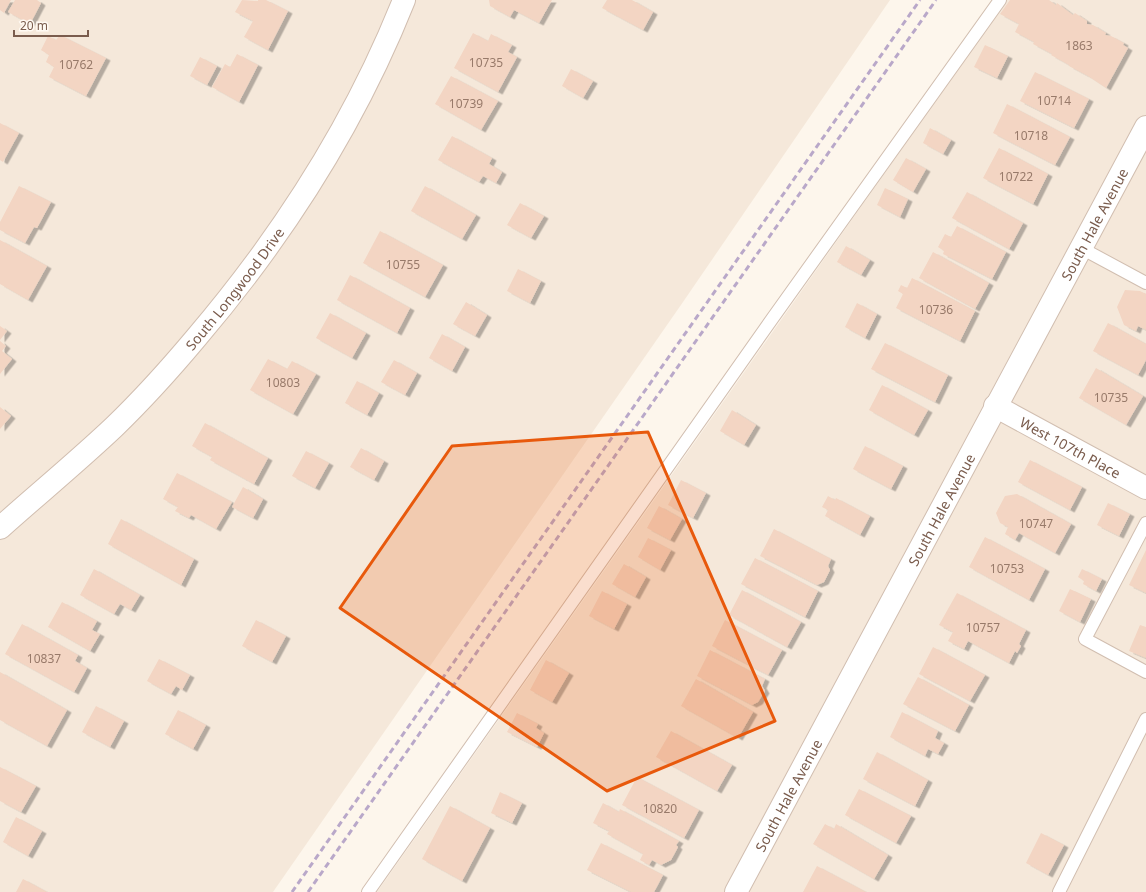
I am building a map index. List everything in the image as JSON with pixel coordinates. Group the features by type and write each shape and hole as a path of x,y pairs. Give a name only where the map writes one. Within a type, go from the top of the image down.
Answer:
{"street":[{"name":"South Longwood Drive","path":"0,528 114,427 166,373 225,304 269,245 307,189 358,101 389,38 404,0"},
{"name":"South Hale Avenue","path":"736,892 995,406 1081,248 1143,139"},
{"name":"West 107th Place","path":"995,406 1146,488"}],"lane":[{"path":"368,892 776,312 1000,0"},
{"path":"1081,248 1146,283"},
{"path":"1146,523 1085,639 1146,672"},
{"path":"1059,892 1146,719"}],"highlighted area":[{"path":"648,432 775,721 607,791 340,608 452,446"}],"shaded area":[{"path":"0,0 890,0 683,302 273,892 0,892"},
{"path":"1007,0 1146,0 1146,892 377,892"}],"building":[{"path":"0,0 11,0 4,13 0,10"},
{"path":"15,0 37,0 41,3 30,24 8,12"},
{"path":"242,0 266,0 288,11 268,50 244,37 253,21 235,12"},
{"path":"489,0 552,0 539,23 514,10 510,17 490,6"},
{"path":"607,0 632,0 653,12 643,30 602,8"},
{"path":"1010,0 1049,0 1056,5 1057,3 1073,15 1075,13 1087,21 1087,24 1093,25 1106,33 1105,35 1111,36 1124,43 1123,45 1128,48 1106,88 1051,55 1052,54 1033,44 1034,42 1015,32 1019,24 1000,14"},
{"path":"473,33 488,41 491,34 512,45 508,52 517,57 498,92 454,68"},
{"path":"60,35 106,58 86,96 49,77 54,67 46,62 49,55 41,50 48,36 56,40"},
{"path":"985,45 1008,56 997,78 974,67"},
{"path":"237,54 258,65 239,102 212,87 225,64 230,67"},
{"path":"200,57 217,66 207,85 190,76"},
{"path":"571,69 593,81 583,98 562,86"},
{"path":"1035,72 1089,99 1074,128 1020,101"},
{"path":"451,76 498,101 481,130 435,104"},
{"path":"1007,104 1070,137 1055,165 993,133"},
{"path":"0,123 19,133 3,162 0,160"},
{"path":"930,128 951,140 943,154 923,143"},
{"path":"452,136 492,158 489,164 502,172 496,183 483,176 479,182 438,160"},
{"path":"999,148 1048,174 1033,204 983,178"},
{"path":"906,158 926,169 913,192 893,180"},
{"path":"19,186 51,202 37,228 34,227 25,243 0,230 0,222"},
{"path":"425,186 476,215 462,239 411,211"},
{"path":"885,188 908,199 900,217 877,205"},
{"path":"967,192 1023,223 1009,249 952,218"},
{"path":"520,203 544,216 531,238 507,225"},
{"path":"957,226 1006,252 992,279 943,254 944,251 938,247 945,234 951,237"},
{"path":"380,231 443,265 425,297 363,263"},
{"path":"0,240 47,266 28,300 0,284"},
{"path":"846,246 870,260 861,275 837,262"},
{"path":"933,252 989,283 975,309 919,278"},
{"path":"518,269 541,281 530,303 507,291"},
{"path":"350,275 410,308 397,333 337,300"},
{"path":"912,278 975,311 960,341 896,308 903,294 898,291 901,285 907,288"},
{"path":"1125,290 1140,291 1146,294 1146,330 1138,326 1136,331 1124,325 1117,307"},
{"path":"466,302 487,315 475,336 453,324"},
{"path":"857,303 877,314 865,338 845,327"},
{"path":"330,313 366,333 352,358 316,338"},
{"path":"1108,323 1146,344 1146,360 1138,375 1093,351"},
{"path":"0,326 7,331 0,340"},
{"path":"442,334 465,347 452,371 429,358"},
{"path":"0,341 6,346 2,351 12,359 0,374"},
{"path":"885,343 948,375 935,402 871,369"},
{"path":"268,359 287,369 292,361 316,374 293,414 250,390"},
{"path":"394,360 417,373 405,395 381,382"},
{"path":"1096,368 1143,396 1126,425 1079,398"},
{"path":"357,381 379,393 367,415 345,403"},
{"path":"882,385 928,410 914,435 869,410"},
{"path":"0,407 11,416 0,429"},
{"path":"732,410 756,425 744,445 720,431"},
{"path":"205,423 268,458 254,484 210,460 212,457 192,446"},
{"path":"865,446 903,466 891,489 853,469"},
{"path":"361,448 384,461 374,480 350,467"},
{"path":"306,451 329,463 315,488 292,476"},
{"path":"1030,460 1082,487 1070,510 1018,482"},
{"path":"177,473 232,502 216,529 191,515 189,518 175,511 178,507 163,499"},
{"path":"681,480 706,493 693,518 668,505"},
{"path":"243,487 263,499 253,518 232,507"},
{"path":"1017,494 1071,524 1055,553 1019,533 1015,540 1005,534 1008,527 1000,523 996,513 1005,496"},
{"path":"828,496 835,500 836,498 870,516 860,535 825,516 828,510 822,507"},
{"path":"1108,503 1130,514 1119,536 1097,525"},
{"path":"659,506 682,519 670,540 647,528"},
{"path":"121,519 194,559 181,585 108,544"},
{"path":"774,529 831,559 828,566 830,570 824,582 817,585 760,556"},
{"path":"985,537 1045,569 1029,600 969,567"},
{"path":"648,538 671,550 660,570 638,557"},
{"path":"1146,550 1146,593 1129,585"},
{"path":"755,558 818,591 805,617 741,584"},
{"path":"624,564 646,577 635,597 612,584"},
{"path":"94,569 140,595 131,610 120,604 114,614 80,595"},
{"path":"1082,569 1102,579 1096,591 1083,584 1084,581 1078,577"},
{"path":"1070,589 1091,599 1080,622 1059,611"},
{"path":"742,590 801,622 787,647 729,615"},
{"path":"602,591 627,604 614,629 589,616"},
{"path":"957,593 1026,630 1019,644 1021,646 1017,653 1015,651 1009,663 968,641 964,649 948,641 953,632 939,625"},
{"path":"62,602 97,621 92,630 100,634 90,651 48,627"},
{"path":"256,620 286,636 272,662 242,646"},
{"path":"725,620 782,650 768,675 712,646"},
{"path":"22,624 78,655 75,661 87,668 74,692 5,654"},
{"path":"1140,625 1146,627 1146,658 1129,651"},
{"path":"933,647 985,675 970,701 919,674"},
{"path":"710,650 765,679 762,686 765,691 758,702 752,705 697,676"},
{"path":"159,659 190,675 182,690 176,686 171,694 147,681"},
{"path":"546,660 569,673 552,702 530,690"},
{"path":"0,672 67,710 47,746 0,720"},
{"path":"918,677 969,705 955,731 903,704"},
{"path":"696,679 753,712 738,738 681,706"},
{"path":"96,706 124,721 110,747 82,732"},
{"path":"178,710 206,725 193,749 165,734"},
{"path":"902,712 938,731 935,738 944,743 938,754 928,749 925,756 890,737"},
{"path":"517,713 538,724 536,728 544,733 537,747 507,732"},
{"path":"671,731 732,765 717,791 656,757"},
{"path":"877,752 928,780 915,806 863,779"},
{"path":"0,767 36,786 21,812 0,801"},
{"path":"637,777 699,810 684,838 622,805"},
{"path":"859,789 911,816 896,843 845,815"},
{"path":"500,792 522,803 512,823 491,813"},
{"path":"603,803 619,812 620,809 679,841 676,845 678,847 671,860 661,865 652,860 649,865 640,860 643,854 607,834 609,831 593,823"},
{"path":"450,806 490,828 462,881 422,859"},
{"path":"16,817 42,831 28,856 3,842"},
{"path":"825,824 834,829 836,824 888,855 874,879 813,844"},
{"path":"1041,833 1064,845 1048,875 1026,863"},
{"path":"601,843 663,875 654,892 631,892 587,870"},
{"path":"817,866 866,892 803,892"},
{"path":"23,879 47,892 16,892"}],"railway":[{"path":"292,892 920,0"},
{"path":"308,892 936,0"}]}
